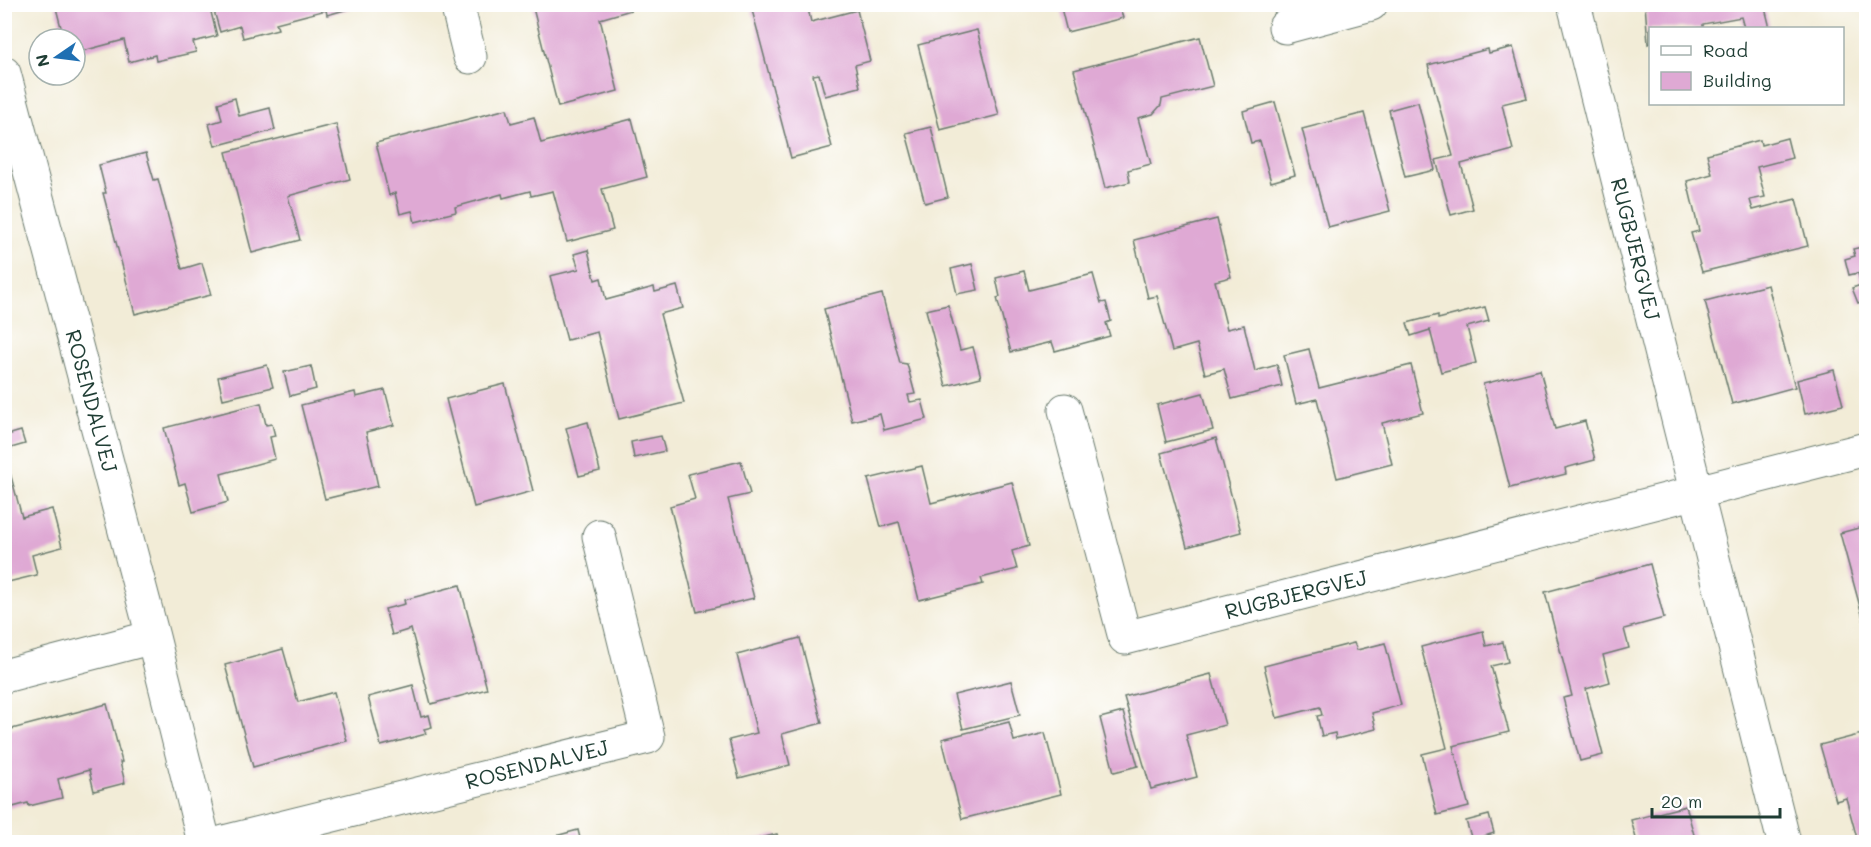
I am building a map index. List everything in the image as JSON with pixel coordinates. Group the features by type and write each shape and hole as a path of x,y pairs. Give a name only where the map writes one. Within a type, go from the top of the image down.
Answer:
{"street":[{"path":"457,4 470,57"},
{"path":"1285,27 1371,4"},
{"name":"RUGBJERGVEJ","path":"1574,4 1784,843"},
{"name":"ROSENDALVEJ","path":"4,73 17,168 153,637 204,843"},
{"name":"RUGBJERGVEJ","path":"1065,410 1125,638 1866,449"},
{"name":"ROSENDALVEJ","path":"224,843 648,737 599,536"},
{"path":"4,676 153,637"}],"building":[{"path":"55,4 209,4 217,36 193,42 196,52 156,61 155,55 129,62 124,40 87,50 87,27 61,27"},
{"path":"229,4 351,4 352,8 327,15 326,10 276,23 278,29 243,38 240,26 220,32 214,11 230,7"},
{"path":"532,4 629,4 631,10 600,19 618,91 558,107"},
{"path":"773,4 807,4 811,22 857,10 870,61 855,65 860,87 825,96 819,74 813,75 832,147 791,158 752,10"},
{"path":"1060,4 1119,4 1123,18 1067,32"},
{"path":"1645,4 1764,4 1770,27 1744,27 1741,17 1703,24 1703,27 1649,27 1648,44"},
{"path":"977,30 999,115 940,130 918,45"},
{"path":"1200,37 1213,86 1162,99 1161,105 1153,114 1138,118 1151,164 1128,170 1130,182 1105,188 1074,70"},
{"path":"1513,47 1527,98 1502,104 1513,150 1461,164 1473,209 1451,215 1436,160 1453,156 1428,65 1488,49 1489,53"},
{"path":"235,98 239,116 270,108 275,130 215,146 209,124 222,120 218,103"},
{"path":"1275,102 1295,175 1271,182 1260,141 1251,143 1243,111"},
{"path":"1418,102 1435,170 1405,177 1389,110"},
{"path":"507,109 511,123 534,117 541,143 632,119 647,177 602,189 613,230 567,242 553,191 531,196 530,191 503,198 502,194 455,207 456,212 415,222 412,211 400,214 395,193 389,195 376,143"},
{"path":"1364,113 1390,211 1328,227 1302,129"},
{"path":"336,124 350,179 288,196 300,240 252,253 226,152"},
{"path":"931,127 948,197 925,203 906,133"},
{"path":"1787,138 1792,158 1757,167 1765,197 1750,200 1753,210 1796,199 1808,246 1702,272 1691,233 1699,231 1687,181 1712,174 1707,154 1760,140 1761,145"},
{"path":"146,153 154,180 158,179 182,269 202,263 211,295 135,314 103,193 106,193 99,165"},
{"path":"1217,219 1231,277 1215,281 1227,329 1244,325 1255,371 1277,365 1282,386 1232,399 1224,369 1205,374 1197,344 1172,351 1157,296 1148,298 1134,240"},
{"path":"1866,246 1866,300 1858,303 1852,288 1861,285 1858,273 1849,275 1845,259 1855,256 1853,249"},
{"path":"588,250 595,280 601,278 606,300 654,287 655,292 677,286 683,308 660,314 684,403 619,419 597,332 567,340 550,276 579,269 574,254"},
{"path":"972,264 978,290 957,294 951,269"},
{"path":"1024,271 1029,290 1093,274 1101,303 1106,302 1111,321 1106,323 1110,336 1055,351 1052,342 1011,352 997,298 1000,297 996,278"},
{"path":"1768,285 1795,387 1732,404 1705,301"},
{"path":"882,294 900,363 907,364 915,394 908,395 910,402 922,400 927,419 884,430 880,414 852,421 824,309"},
{"path":"948,305 960,350 973,347 981,377 946,386 926,310"},
{"path":"1485,307 1489,321 1467,327 1476,363 1441,372 1430,330 1411,336 1407,323 1438,315 1438,319"},
{"path":"1309,349 1319,388 1411,365 1423,413 1382,423 1392,464 1337,478 1317,399 1296,404 1284,355"},
{"path":"267,365 273,387 223,399 218,377"},
{"path":"311,366 316,389 290,396 284,372"},
{"path":"1540,370 1555,429 1585,421 1595,460 1565,468 1566,474 1510,488 1483,384"},
{"path":"1834,370 1843,405 1805,414 1797,380"},
{"path":"505,384 533,491 474,507 446,399"},
{"path":"385,390 394,425 366,432 378,486 325,499 301,405 355,392 356,397"},
{"path":"1203,393 1213,430 1166,442 1157,405"},
{"path":"261,403 266,425 272,424 275,436 270,437 275,459 221,474 228,502 193,512 185,483 179,485 164,428"},
{"path":"588,422 600,471 579,476 566,428"},
{"path":"21,431 25,444 4,450 4,436"},
{"path":"661,436 665,451 634,458 631,442"},
{"path":"1216,438 1241,532 1187,547 1161,453"},
{"path":"741,461 750,494 728,499 754,598 697,612 670,506 695,499 688,474"},
{"path":"922,466 931,503 1012,482 1029,546 1012,551 1017,569 981,578 983,584 919,600 899,522 881,527 868,479"},
{"path":"9,469 22,517 52,509 62,547 32,555 37,575 4,583 4,470"},
{"path":"1866,526 1866,629 1840,533"},
{"path":"1650,564 1664,618 1624,629 1629,648 1603,655 1610,682 1586,689 1603,755 1580,761 1563,698 1572,696 1545,592"},
{"path":"460,585 487,689 431,704 411,629 392,635 385,609 405,604 404,600"},
{"path":"1483,631 1486,646 1503,642 1508,662 1491,666 1509,732 1453,746 1469,807 1437,815 1422,754 1447,748 1421,647"},
{"path":"800,638 822,723 782,734 790,765 739,778 729,740 757,733 737,655"},
{"path":"1354,643 1357,650 1385,643 1401,705 1372,713 1376,729 1336,739 1335,733 1322,736 1317,716 1322,715 1320,707 1277,718 1264,666"},
{"path":"283,649 298,702 334,692 347,741 253,767 225,665"},
{"path":"1211,674 1225,725 1186,735 1197,777 1151,789 1124,697"},
{"path":"1011,681 1020,715 963,729 954,695"},
{"path":"413,685 421,717 429,715 432,727 424,729 426,734 381,746 368,697"},
{"path":"107,704 125,783 94,791 89,770 58,779 62,798 9,808 4,788 4,731"},
{"path":"1123,712 1138,766 1114,772 1100,718"},
{"path":"1009,722 1014,741 1045,733 1061,794 962,819 942,739"},
{"path":"1866,733 1866,842 1858,842 1846,798 1836,801 1820,745"},
{"path":"1686,806 1696,842 1637,842 1631,820"},
{"path":"1489,815 1494,833 1472,840 1466,821"},
{"path":"578,830 581,842 533,842"},
{"path":"777,834 780,842 745,842"}]}
